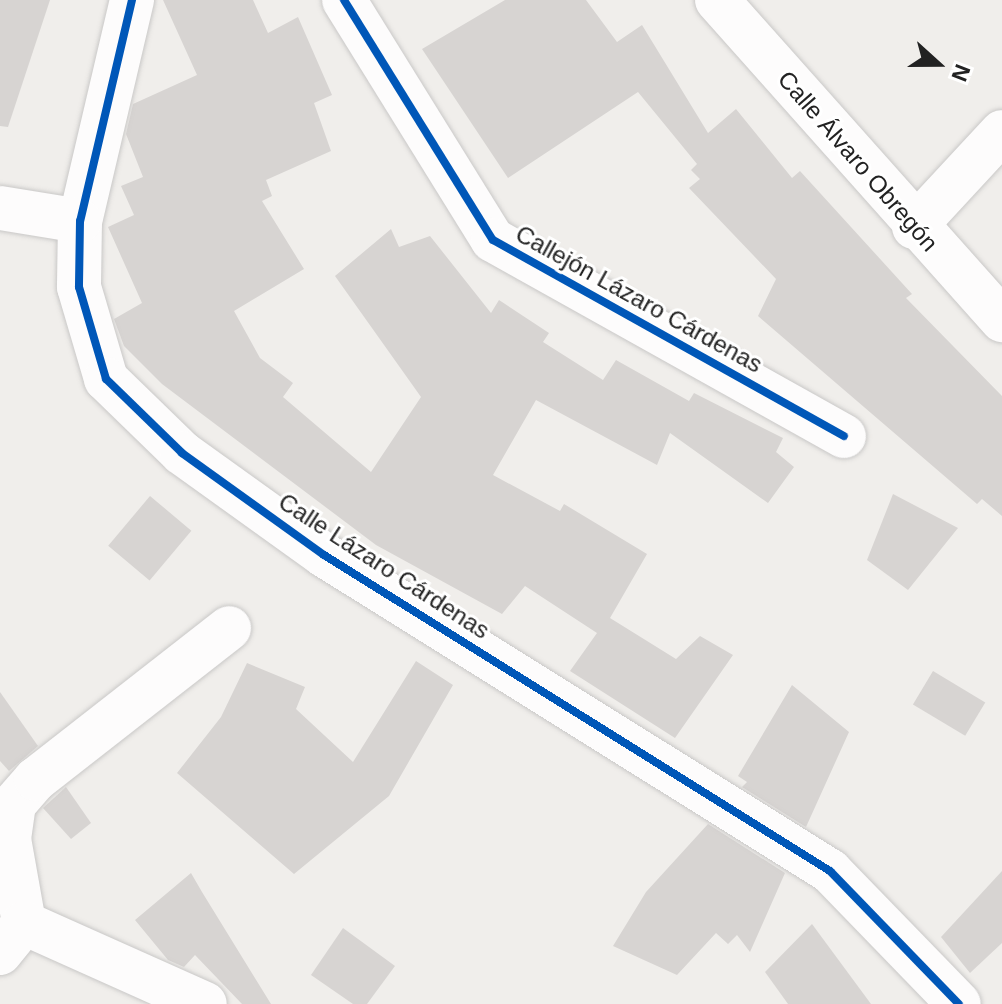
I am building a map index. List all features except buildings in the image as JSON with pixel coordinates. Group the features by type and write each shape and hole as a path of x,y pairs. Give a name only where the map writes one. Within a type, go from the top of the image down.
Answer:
{"street":[{"name":"Calle Lázaro Cárdenas","path":"132,0 80,221 79,287 106,379 182,453 324,555 830,871 959,1004"},
{"name":"Callejón Lázaro Cárdenas","path":"344,0 493,240 844,436"},
{"name":"Calle Álvaro Obregón","path":"717,0 914,227 1002,320"},
{"path":"914,227 1002,132"},
{"path":"0,208 80,221"},
{"path":"205,1004 12,938 9,839 14,804 36,779 229,628"}],"cycle path":[{"path":"132,0 80,221 79,287 106,379 182,453 324,555 830,871 959,1004"},
{"path":"344,0 493,240 844,436"}]}
